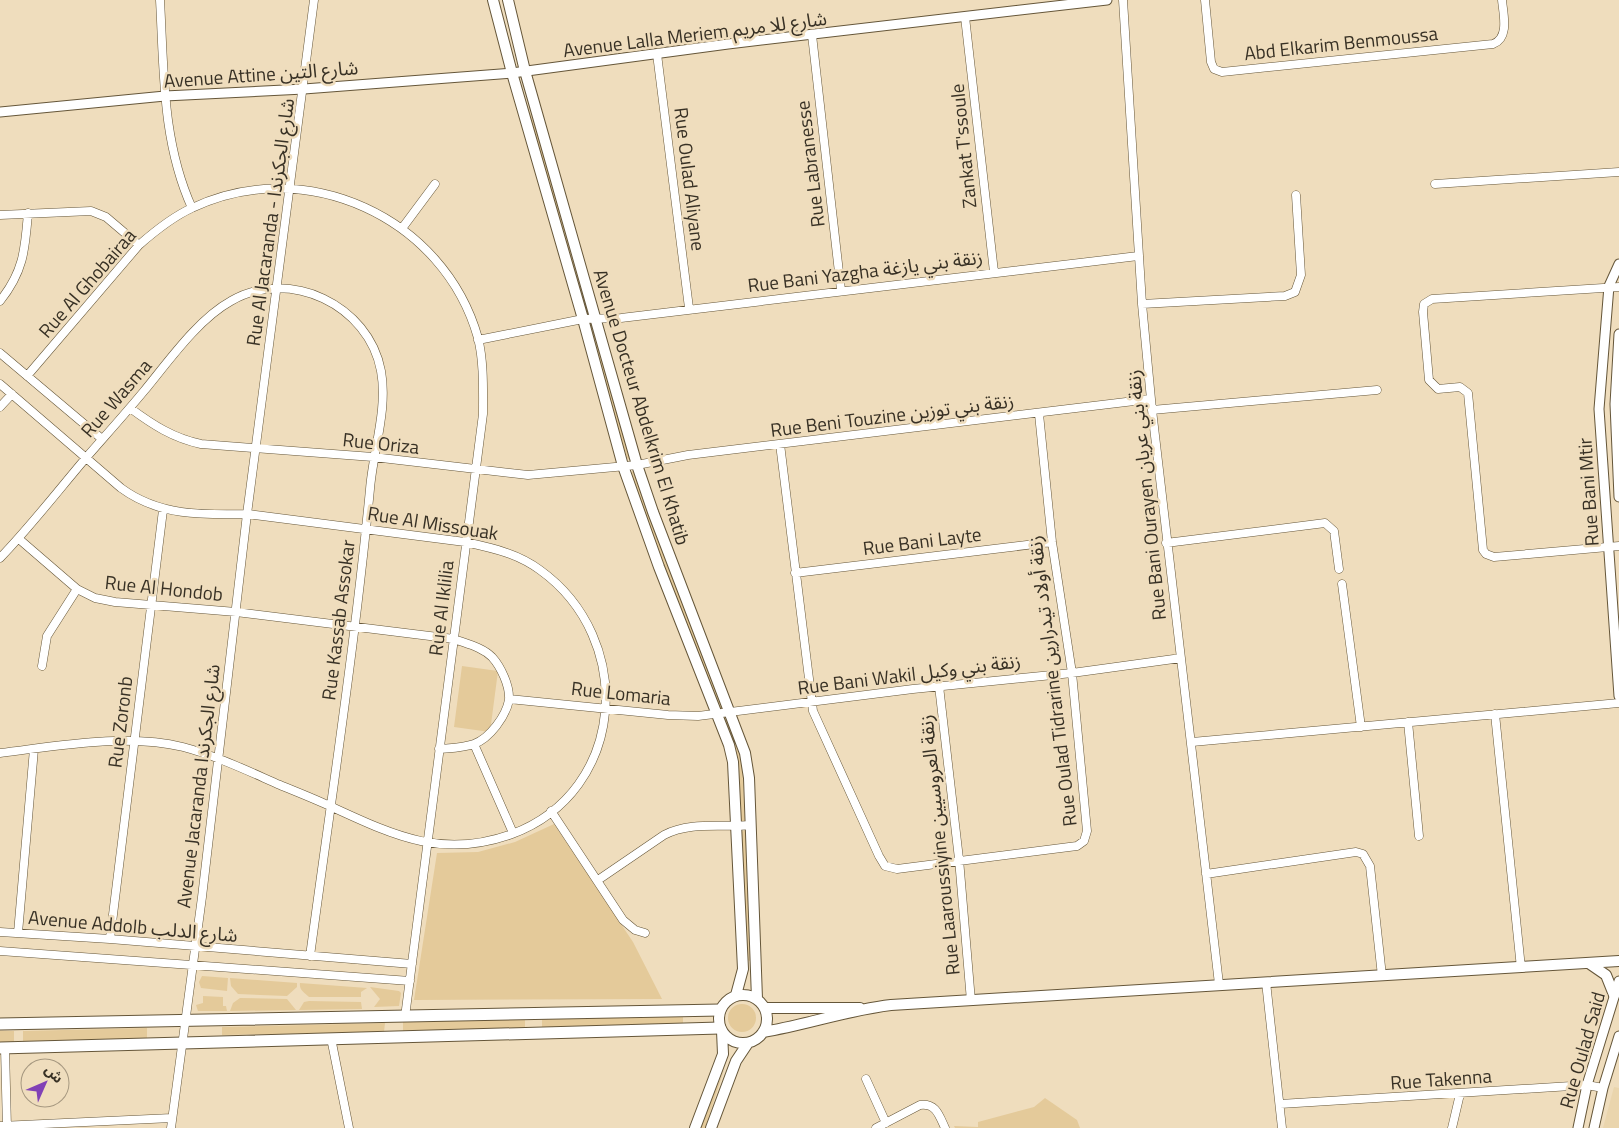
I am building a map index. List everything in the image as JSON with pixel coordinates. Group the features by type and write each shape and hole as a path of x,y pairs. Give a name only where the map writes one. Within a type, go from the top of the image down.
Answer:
{"main road":[{"name":"Avenue Docteur Abdelkrim El Khatib","path":"493,0 623,466 733,762 743,969 736,995"},
{"name":"Avenue Docteur Abdelkrim El Khatib","path":"508,0 525,71 637,464 662,538 730,712 747,761 757,998"},
{"path":"763,1032 837,1017 863,1009 908,1003 1619,961"},
{"path":"1589,963 1606,975 1614,995"},
{"path":"2,1048 331,1038 721,1030 733,1041 748,1043 754,1041 763,1032 767,1020 765,1008 757,998 743,994 736,995 726,1001 720,1010 721,1030 723,1054 695,1128"},
{"path":"765,1008 782,1010 842,1006 863,1009"},
{"path":"0,1024 185,1022 720,1010"},
{"path":"711,1128 736,1061 748,1043"}],"street":[{"path":"160,0 165,96 174,162 192,208"},
{"name":"Rue Al Jacaranda - شارع الجكرندا","path":"257,448 314,0"},
{"name":"Avenue Lalla Meriem شارع للا مريم","path":"525,71 1107,0"},
{"name":"Rue Bani Ourayen زنقة بني عريان","path":"1123,0 1138,256 1152,410 1166,543 1192,742 1219,984"},
{"name":"Abd Elkarim Benmoussa","path":"1205,0 1211,62 1214,69 1222,72 1493,44 1500,40 1504,32 1502,0"},
{"name":"Zankat T'ssoule","path":"965,17 994,272"},
{"name":"Rue Labranesse","path":"812,35 841,290"},
{"name":"Rue Oulad Aliyane","path":"658,54 689,308"},
{"name":"Avenue Attine شارع التين","path":"0,112 165,96 304,88 525,71"},
{"path":"1435,184 1619,172"},
{"path":"403,227 436,184"},
{"name":"Rue Al Ghobairaa","path":"27,376 139,245 158,229 192,208 246,191 290,188"},
{"name":"Rue Al Iklilia","path":"290,188 340,196 360,204 403,227 448,277 462,302 478,340 483,414 405,1017"},
{"path":"1142,304 1285,296 1295,292 1301,276 1296,195"},
{"path":"0,214 81,210 99,213 116,224 139,245"},
{"path":"0,301 19,273 23,261 28,212"},
{"name":"Rue Bani Yazgha زنقة بني يازغة","path":"478,340 583,319 621,318 689,308 1138,256"},
{"name":"Rue Bani Mtir","path":"1618,271 1614,286 1600,409 1602,465 1619,696"},
{"name":"Rue Wasma","path":"0,558 19,539 86,457 214,313 230,301 250,292 278,286"},
{"name":"Rue Kassab Assokar","path":"278,286 312,294 340,308 365,333 376,353 383,388 310,956"},
{"path":"1614,286 1432,299 1426,301 1423,307 1429,380 1438,388 1460,387 1468,393 1483,550 1486,554 1494,556 1619,546"},
{"name":"Rue Bani Mtir","path":"1619,334 1615,404 1619,497"},
{"path":"0,353 102,439"},
{"name":"Rue Al Missouak","path":"0,384 132,496 164,510 221,515 247,514 465,542 498,549 527,561 554,581 572,600 594,636 601,656 606,682 606,708 600,737 590,762 569,794 552,811 528,827 472,845 427,844 381,829 217,756 174,745 133,742 0,753"},
{"path":"1152,410 1377,390"},
{"path":"0,407 12,394"},
{"name":"Rue Beni Touzine زنقة بني توزين","path":"637,464 688,455 1151,399"},
{"name":"Rue Oriza","path":"130,408 165,433 201,444 373,457 528,475 637,464"},
{"name":"Rue Oulad Tidrarine زنقة أولاد تيدرارين","path":"780,444 811,702 820,729 885,866 897,869 959,859 1077,846 1084,841 1087,831 1072,673 1052,542 1038,414"},
{"name":"Avenue Jacaranda شارع الجكرندا","path":"171,1128 247,514 257,448"},
{"path":"1602,465 1618,463"},
{"name":"Rue Zoronb","path":"110,939 133,742 164,510"},
{"path":"1166,543 1325,523 1334,531 1339,569"},
{"name":"Rue Al Hondob","path":"19,539 77,589 95,598 115,602 236,612 454,640"},
{"name":"Rue Bani Layte","path":"795,573 1052,542"},
{"path":"1342,584 1361,726"},
{"path":"42,666 47,636 77,589"},
{"path":"439,749 474,744 494,728 503,714 509,699 504,677 492,657 477,647 454,640"},
{"name":"Rue Bani Wakil زنقة بني وكيل","path":"730,712 939,686 1072,673 1181,658"},
{"name":"Rue Laaroussiyine زنقة العروسيين","path":"939,686 959,859 970,1000"},
{"name":"Rue Lomaria","path":"509,699 681,716 730,712"},
{"path":"1192,742 1619,703"},
{"path":"1495,714 1521,968"},
{"path":"1408,722 1419,836"},
{"path":"474,744 513,833"},
{"path":"18,933 34,749"},
{"path":"552,811 624,920 635,930 645,933"},
{"path":"598,880 664,835 676,830 705,826 736,827 751,825"},
{"path":"1206,874 1356,852 1363,854 1370,866 1382,976"},
{"name":"Avenue Addolb شارع الدلب","path":"0,932 110,939 194,948 412,964"},
{"name":"Avenue Addolb شارع الدلب","path":"0,951 410,981"},
{"name":"Rue Oulad Said","path":"1578,1128 1587,1086 1619,981"},
{"path":"1266,982 1282,1128"},
{"name":"Rue Oulad Said","path":"1594,1128 1603,1088 1619,1036"},
{"path":"331,1038 349,1128"},
{"path":"2,1048 5,1126 91,1126 172,1118"},
{"path":"866,1079 886,1122"},
{"name":"Rue Takenna","path":"1280,1104 1587,1086 1603,1088"},
{"path":"1452,1128 1460,1094"},
{"path":"876,1128 926,1104 936,1109 945,1128"}],"shaded area":[{"path":"519,81 542,147 585,306 584,306"},
{"path":"593,333 595,334 630,460 627,458 591,336"},
{"path":"634,470 722,709 719,708 669,580 631,473"},
{"path":"462,666 498,671 490,732 454,727"},
{"path":"727,718 742,764 745,822 741,820 738,772 724,720"},
{"path":"554,824 633,942 662,999 414,1000 437,853 478,852 515,842"},
{"path":"745,830 750,961 747,960 741,832"},
{"path":"202,976 228,978 227,991 201,988 199,982"},
{"path":"230,978 297,983 297,987 287,996 238,994 231,986"},
{"path":"300,983 367,988 361,992 361,997 309,997 301,989"},
{"path":"370,987 399,991 401,993 399,1006 374,1007 380,999"},
{"path":"203,996 223,997 223,1006 226,1006 227,1011 198,1011 196,1005 203,1003"},
{"path":"240,998 287,999 296,1010 230,1011 233,1003"},
{"path":"304,1002 361,1002 362,1009 299,1010"},
{"path":"742,1004 752,1008 756,1018 752,1028 742,1032 732,1028 728,1018 732,1008"},
{"path":"683,1016 683,1025 542,1028 542,1019"},
{"path":"525,1019 525,1029 403,1031 403,1022"},
{"path":"385,1023 384,1032 222,1035 222,1027"},
{"path":"147,1028 147,1040 23,1043 23,1031"},
{"path":"0,1031 14,1031 14,1043 0,1043"},
{"path":"725,1067 705,1128 700,1128"},
{"path":"1614,1087 1619,1088 1619,1128 1603,1128"},
{"path":"1045,1098 1077,1120 1080,1128 955,1128 954,1126 978,1127 978,1122 1034,1107"}]}
